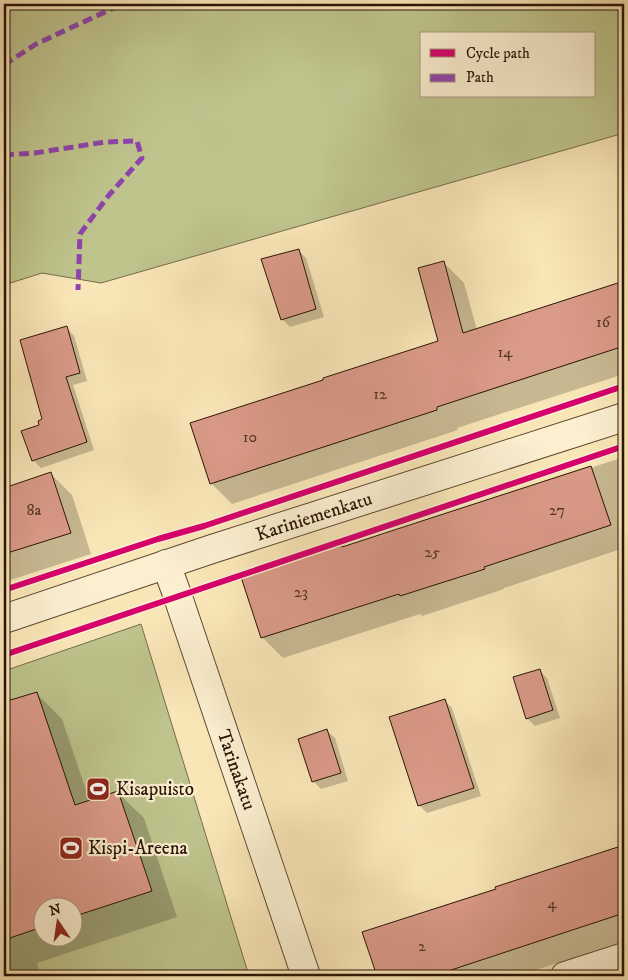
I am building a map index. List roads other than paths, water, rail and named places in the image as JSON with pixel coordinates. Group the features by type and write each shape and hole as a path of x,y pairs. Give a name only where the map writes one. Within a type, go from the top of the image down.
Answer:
{"street":[{"name":"Kariniemenkatu","path":"4,619 166,564 624,417"},
{"name":"Tarinakatu","path":"166,564 306,976"},
{"path":"565,976 624,957"}],"place":[{"name":"Kisapuisto","path":"98,789"},
{"name":"Kispi-Areena","path":"71,848"}]}
